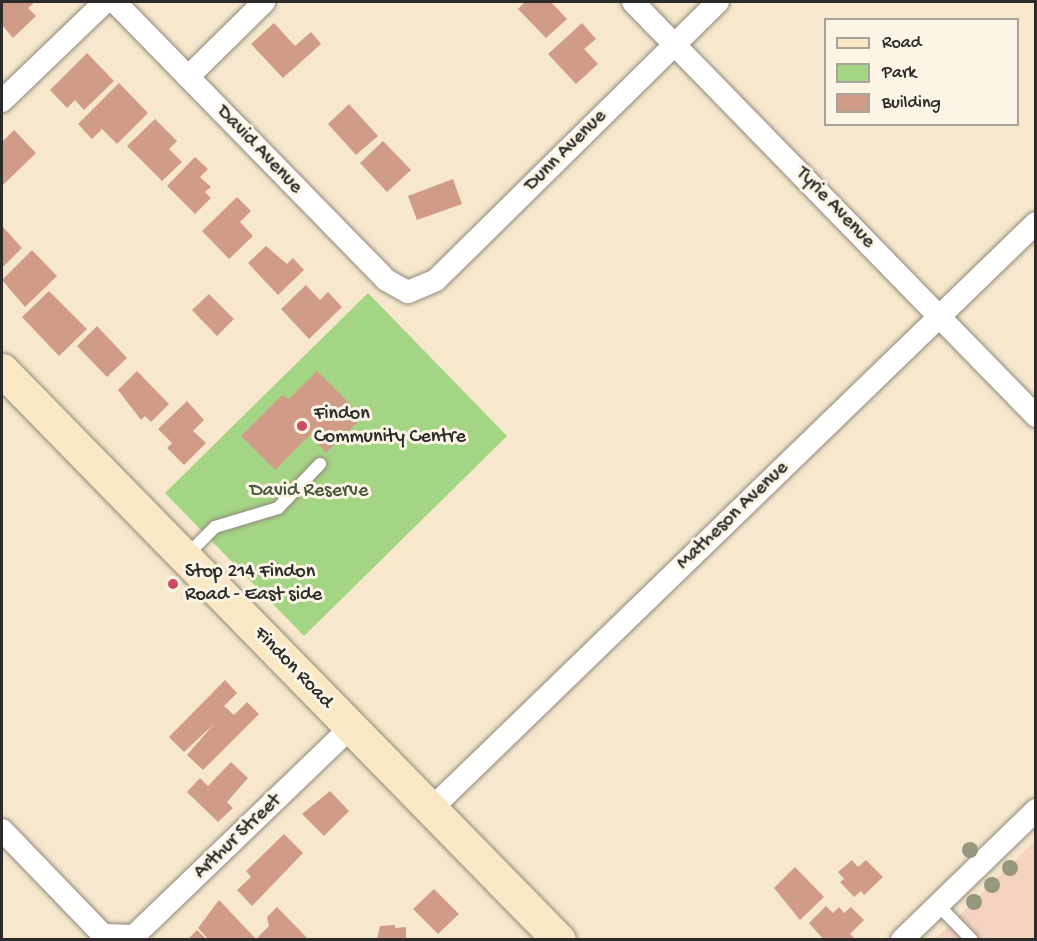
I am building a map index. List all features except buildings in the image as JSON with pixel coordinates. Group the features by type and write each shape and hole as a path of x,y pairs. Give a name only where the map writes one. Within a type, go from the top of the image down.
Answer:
{"main road":[{"name":"Findon Road","path":"2,370 559,939"}],"street":[{"path":"2,101 105,2"},
{"name":"David Avenue","path":"115,2 386,280 408,292"},
{"path":"188,77 264,2"},
{"name":"Tyrie Avenue","path":"633,2 940,315 1035,416"},
{"name":"Dunn Avenue","path":"408,292 436,280 718,2"},
{"name":"Matheson Avenue","path":"431,809 1035,223"},
{"name":"Arthur Street","path":"2,830 103,935 121,938 134,936 146,928 351,727"},
{"path":"903,939 1035,810"}],"lane":[{"path":"185,557 215,527 278,508 320,464"},
{"path":"938,905 972,939"}],"shaded area":[{"path":"1035,841 1035,939 935,939"}],"green space":[{"name":"David Reserve","path":"368,293 507,436 304,636 165,493"}],"place":[{"name":"Findon Community Centre","path":"302,426"},
{"name":"Stop 214 Findon Road - East side","path":"173,584"}]}
